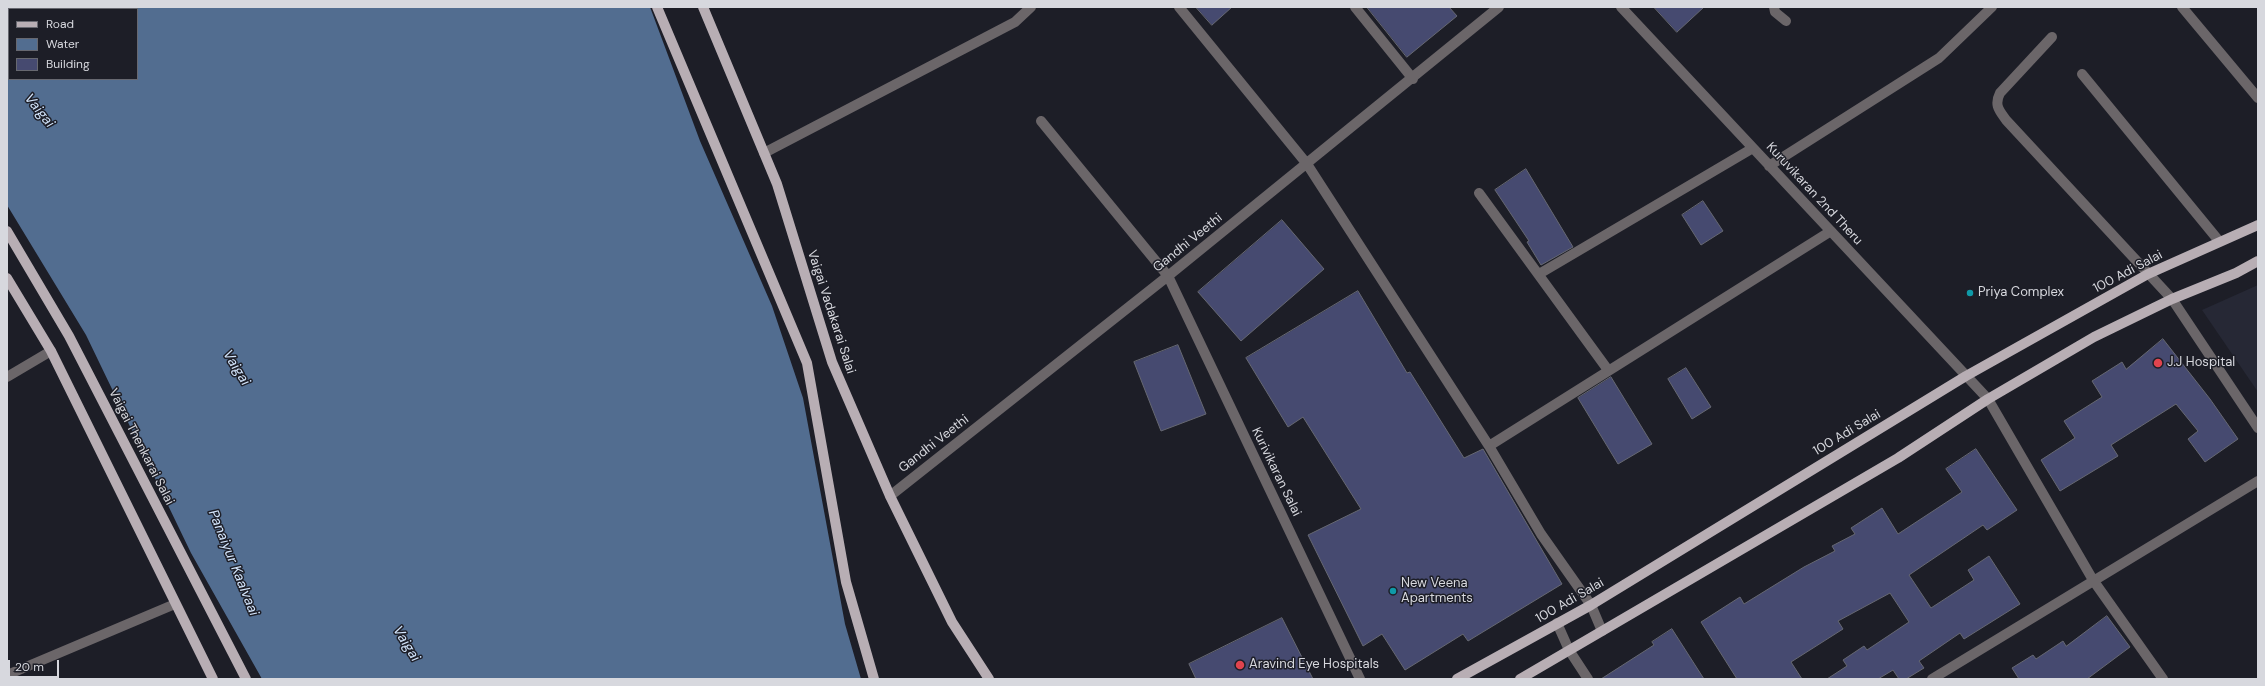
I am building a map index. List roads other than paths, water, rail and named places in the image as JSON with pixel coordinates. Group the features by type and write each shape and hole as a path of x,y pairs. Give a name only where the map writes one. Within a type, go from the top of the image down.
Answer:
{"main road":[{"path":"657,7 807,363 846,582 874,679"},
{"name":"Vaigai Vadakarai Salai","path":"703,7 778,184 832,362 890,496 952,622 990,679"},
{"name":"100 Adi Salai","path":"1457,679 1590,605 1966,376 2148,274 2219,241 2258,225"},
{"name":"Vaigai Thenkarai Salai","path":"7,231 69,336 246,679"},
{"path":"1520,679 1898,458 1988,399 2094,337 2172,299 2236,273 2258,261"},
{"path":"7,278 51,351 213,679"}],"street":[{"path":"764,153 1015,22 1031,7"},
{"path":"1179,7 1307,164 1489,446 1541,534 1590,605 1602,631"},
{"path":"1355,7 1412,79"},
{"name":"Gandhi Veethi","path":"890,496 1168,276 1499,7"},
{"name":"Kuruvikaran 2nd Theru","path":"1621,7 1988,399 2092,580 2163,679"},
{"path":"1774,7 1775,12 1786,21"},
{"path":"1770,166 1938,58 1992,7"},
{"path":"2182,7 2258,98"},
{"path":"2052,37 2000,93 1996,100 1997,108 2172,299 2258,428"},
{"path":"2082,74 2219,241"},
{"name":"Kurivikaran Salai","path":"1041,121 1168,276 1360,679"},
{"path":"1539,274 1753,148"},
{"path":"1479,193 1608,370"},
{"path":"1489,446 1554,407 1608,370 1831,231"},
{"path":"7,377 51,351"},
{"path":"1932,679 2092,580 2258,481"},
{"path":"7,675 175,604"},
{"path":"1557,623 1569,650 1588,679"}],"water":[{"path":"7,7 650,7 700,141 772,306 803,398 845,624 861,679 262,679 191,553 86,335 7,205"}],"place":[{"name":"Priya Complex","path":"1970,293"},
{"name":"J.J Hospital","path":"2158,363"},
{"name":"New Veena Apartments","path":"1393,591"},
{"name":"Aravind Eye Hospitals","path":"1240,665"}],"water label":[{"name":"Vaigai","path":"39,111"},
{"name":"Vaigai","path":"236,368"},
{"name":"Panaiyur Kaalvaai","path":"233,563"},
{"name":"Vaigai","path":"406,644"}]}
